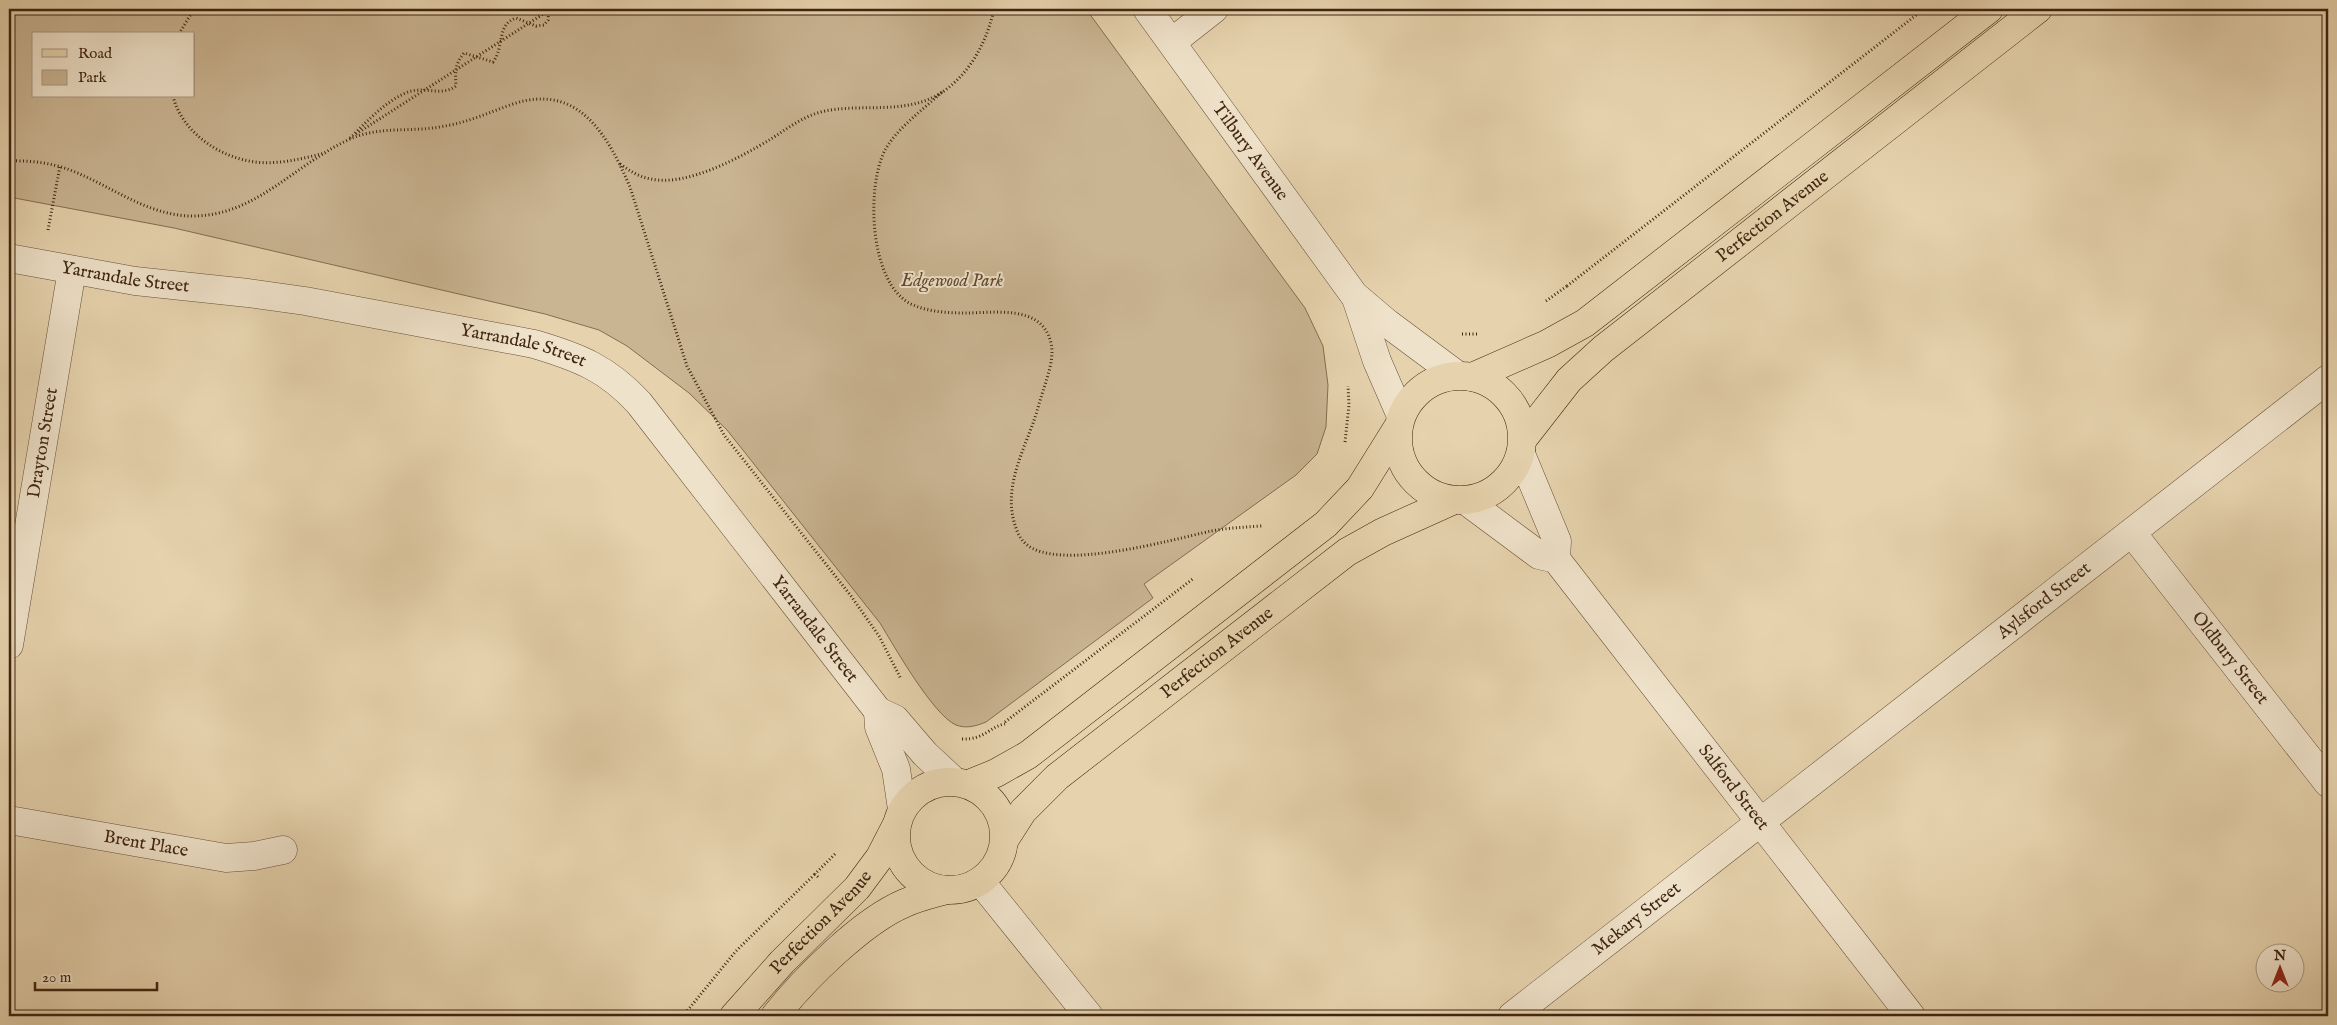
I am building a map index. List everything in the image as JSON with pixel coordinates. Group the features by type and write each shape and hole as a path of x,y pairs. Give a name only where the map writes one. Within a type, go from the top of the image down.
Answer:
{"main road":[{"name":"Perfection Avenue","path":"1464,376 1547,344 1585,322 1988,9"},
{"name":"Perfection Avenue","path":"1522,446 1569,380 1603,349 2038,9"},
{"path":"1464,376 1488,382 1503,392 1514,406 1520,422 1522,446 1513,471 1500,486 1484,496 1460,500 1434,495 1417,484 1405,467 1398,448 1400,421 1410,400 1424,387 1439,379 1464,376"},
{"name":"Perfection Avenue","path":"962,783 996,773 1028,755 1326,524 1360,488 1400,421"},
{"name":"Perfection Avenue","path":"1005,839 1023,811 1058,777 1348,552 1383,532 1460,500"},
{"path":"940,782 962,783 981,791 1000,812 1005,839 997,864 980,881 969,887 946,890 930,887 917,879 906,868 899,854 895,839 899,816 912,796 925,787 940,782"},
{"name":"Perfection Avenue","path":"734,1016 782,962 857,888 880,857 899,816"},
{"name":"Perfection Avenue","path":"775,1016 834,954 876,919 905,902 946,890"}],"street":[{"name":"Tilbury Avenue","path":"1147,9 1354,295 1400,334 1464,376"},
{"path":"1172,42 1214,9"},
{"name":"Yarrandale Street","path":"9,258 135,281 248,293 305,302 515,341 569,354 600,369 622,384 639,403 878,711 895,719 925,754 962,783"},
{"name":"Drayton Street","path":"9,646 72,270"},
{"name":"Tilbury Avenue","path":"1354,295 1400,421"},
{"name":"Aylsford Street","path":"1760,822 2328,379"},
{"path":"1460,500 1539,555 1556,559 1557,541 1522,446"},
{"name":"Oldbury Street","path":"2132,533 2328,783"},
{"name":"Salford Street","path":"1556,559 1911,1016"},
{"name":"Yarrandale Street","path":"878,711 879,727 896,769 899,816"},
{"name":"Brent Place","path":"9,820 226,858 254,856 283,850"},
{"name":"Mekary Street","path":"1512,1016 1760,822"},
{"path":"980,881 1089,1016"}],"path":[{"path":"180,32 194,9"},
{"path":"348,140 390,102 409,92 448,92 456,86 455,70 458,60 464,53 493,62 498,54 502,40 502,27 508,20 516,18 536,26 544,25 548,20 550,9"},
{"path":"9,161 43,162 60,166 82,174 119,194 158,210 176,215 194,217 211,215 246,204 550,9"},
{"path":"994,9 989,28 972,62 958,79 900,130 886,149 879,166 873,193 875,228 883,267 890,284 899,296 912,304 946,312 1006,312 1022,314 1038,321 1047,334 1051,352 1050,369 1017,464 1013,484 1013,517 1026,544 1038,551 1054,554 1088,554 1130,549 1233,528 1262,526"},
{"path":"1544,303 1924,9"},
{"path":"620,164 634,174 650,179 676,180 710,169 744,154 795,124 825,111 901,107 942,92"},
{"path":"173,98 180,113 198,136 230,156 249,162 276,162 302,159 328,152"},
{"path":"348,140 370,132 442,127 473,120 525,101 552,100 576,107 587,115 595,124 620,164 630,187 687,366 720,427 874,628 905,686"},
{"path":"47,235 60,166"},
{"path":"1566,286 1572,293"},
{"path":"1454,333 1477,334 1485,332"},
{"path":"1343,447 1348,424 1347,381"},
{"path":"1254,532 1269,521"},
{"path":"954,736 972,740 983,736 1005,722 1200,574"},
{"path":"1005,722 1010,730"},
{"path":"683,1016 736,951 839,850"},
{"path":"815,874 821,880"}],"green space":[{"name":"Edgewood Park","path":"9,9 1086,9 1305,308 1323,346 1328,385 1326,427 1317,454 1296,475 1144,584 1153,598 986,722 964,727 956,725 947,719 936,708 904,663 880,623 727,430 689,393 627,346 599,330 545,314 174,228 9,197"}]}
